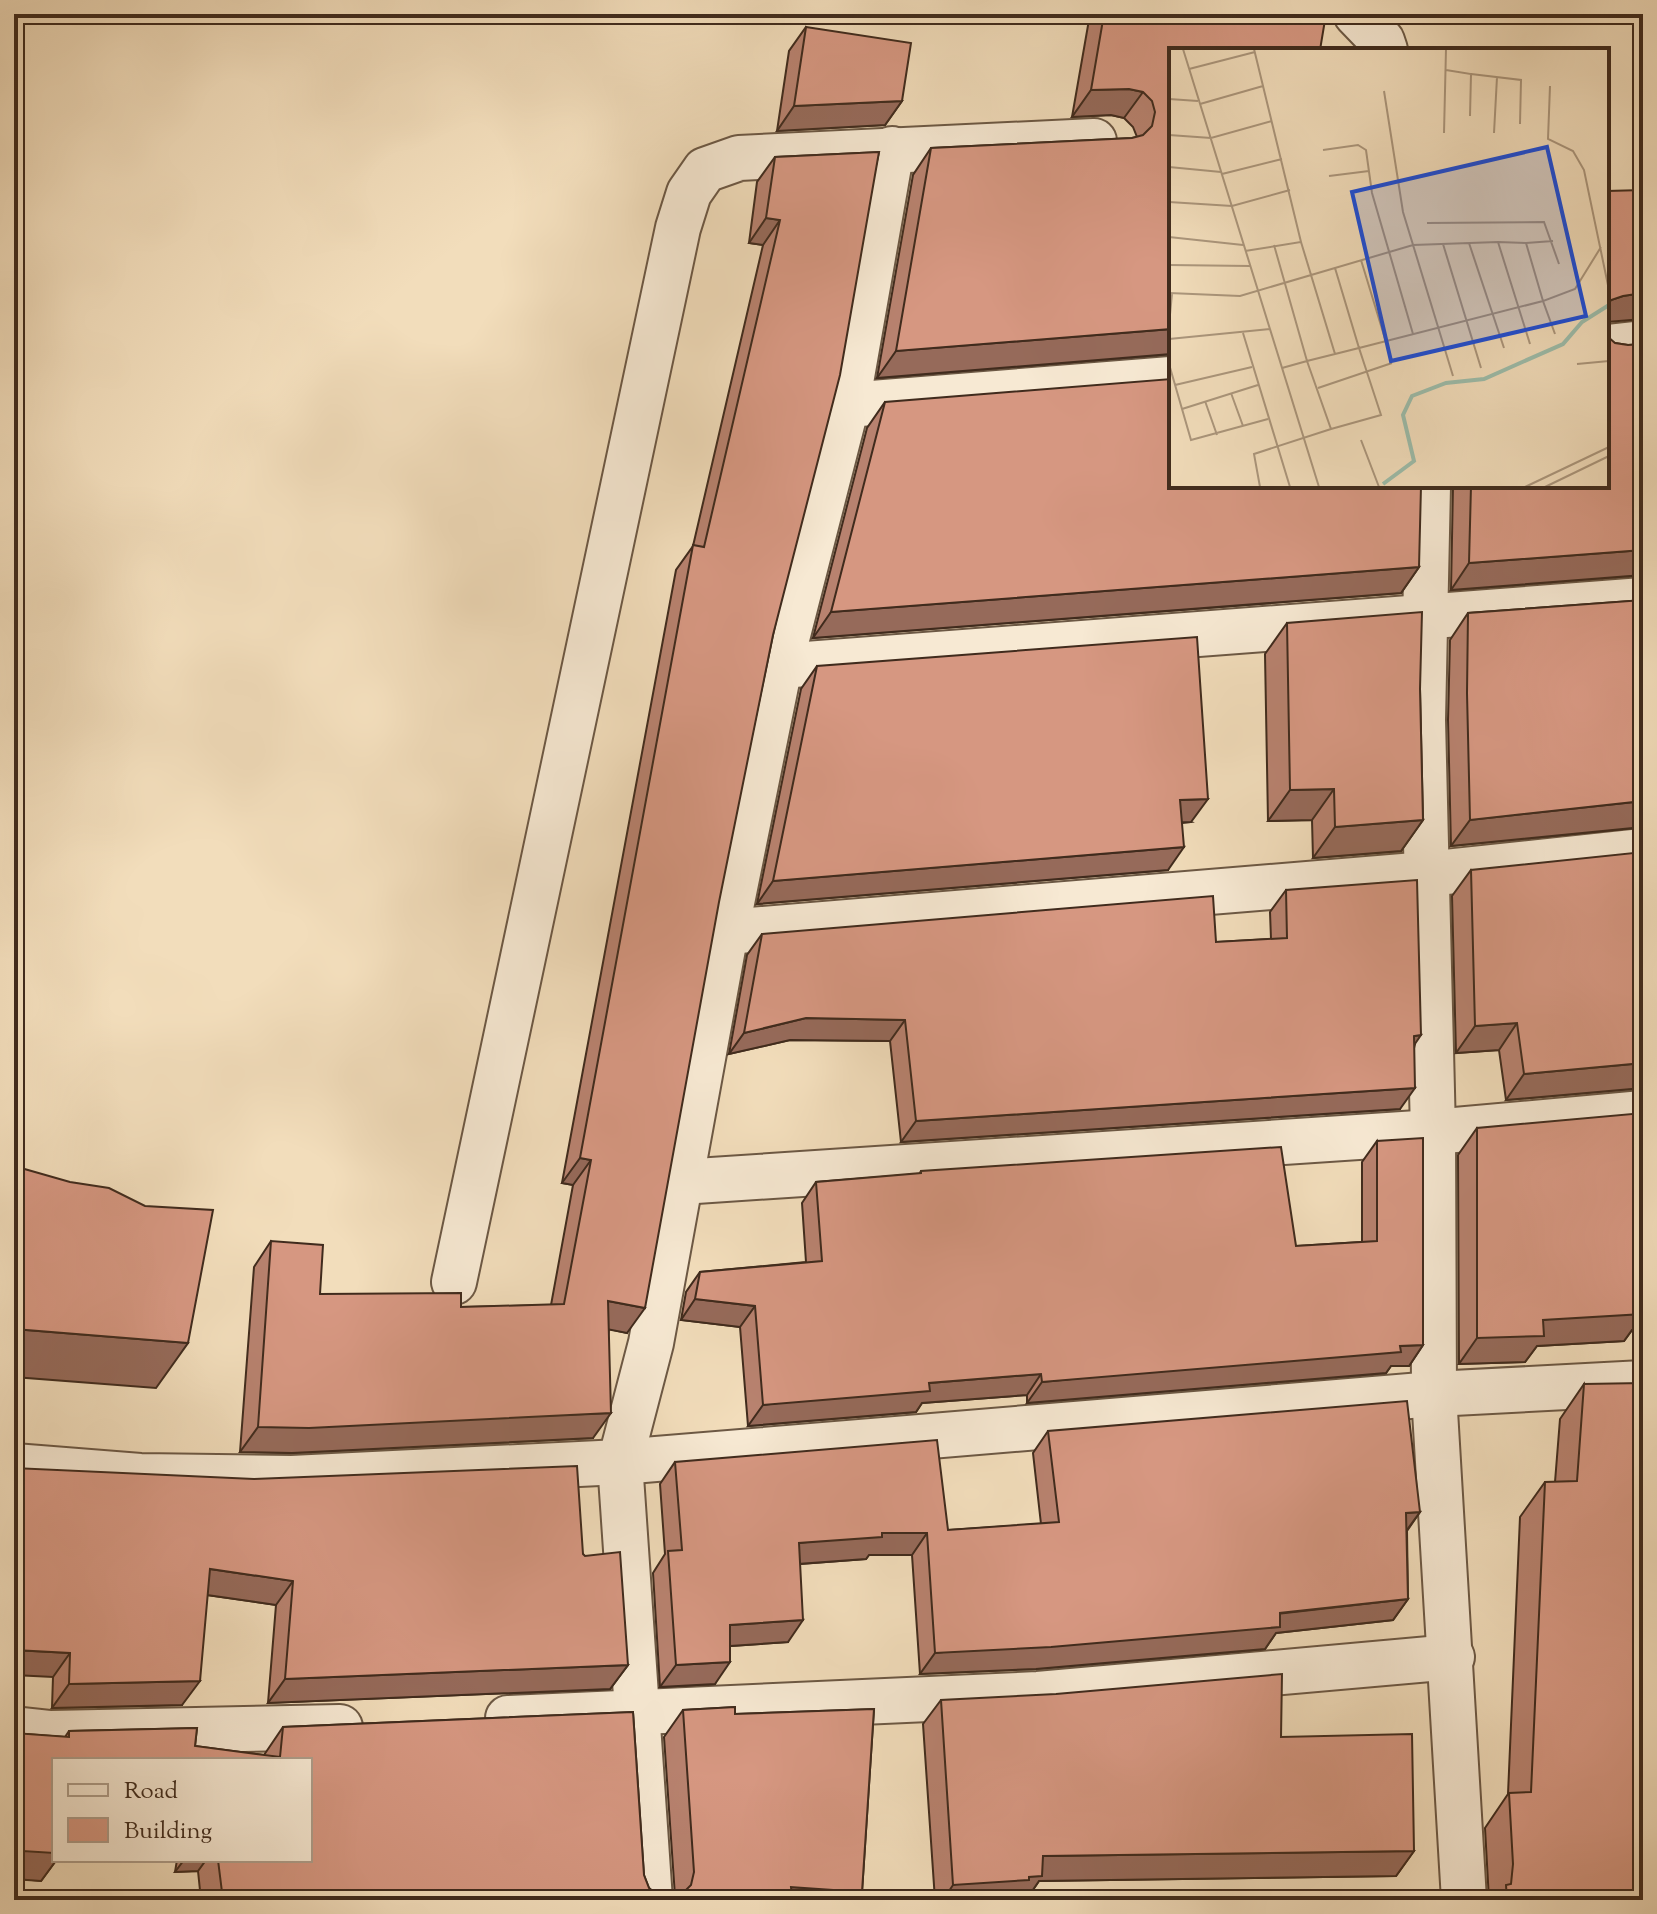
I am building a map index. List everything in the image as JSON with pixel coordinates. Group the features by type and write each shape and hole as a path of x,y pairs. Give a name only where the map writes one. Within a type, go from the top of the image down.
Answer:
{"street":[{"path":"1356,14 1382,41 1384,48"},
{"path":"454,1282 678,228 689,193 705,170 739,158 1112,140"},
{"path":"650,1900 620,1462 651,1343 726,932 780,666 847,405 892,149"},
{"path":"1609,347 1643,343"},
{"path":"847,405 1169,379"},
{"path":"1428,488 1423,720 1433,1132 1434,1394 1452,1657 1464,1900"},
{"path":"780,666 1643,600"},
{"path":"726,932 1427,874 1643,851"},
{"path":"681,1182 1433,1132 1643,1113"},
{"path":"14,1466 140,1476 292,1478 620,1462 1434,1394 1643,1383"},
{"path":"470,1720 1038,1694 1452,1657"},
{"path":"14,1729 51,1733 379,1725"}],"building":[{"path":"1104,14 1326,14 1320,48 1169,48 1169,329 896,351 931,148 1132,138 1143,135 1152,126 1155,112 1152,101 1143,92 1129,89 1091,90"},
{"path":"806,27 911,43 902,101 794,106"},
{"path":"879,152 840,375 773,635 719,902 645,1308 608,1301 611,1413 309,1428 258,1427 271,1241 323,1245 320,1294 461,1293 461,1307 564,1304 591,1160 580,1158 693,545 704,547 780,220 766,218 775,157"},
{"path":"1643,190 1643,293 1623,296 1609,303 1609,191"},
{"path":"1609,338 1615,343 1643,344 1643,550 1469,563 1471,488 1609,488"},
{"path":"1169,379 1169,488 1421,488 1419,567 831,612 885,402"},
{"path":"1643,600 1643,801 1470,820 1468,613"},
{"path":"1422,612 1423,820 1335,827 1334,789 1290,790 1287,623"},
{"path":"1197,637 1208,799 1180,800 1184,847 773,881 817,666"},
{"path":"1643,852 1643,1063 1524,1074 1517,1023 1475,1026 1471,870"},
{"path":"1417,880 1421,1035 1414,1036 1415,1088 916,1121 905,1020 806,1018 744,1033 762,934 1213,896 1216,942 1287,938 1286,890"},
{"path":"1643,1113 1643,1314 1543,1320 1544,1336 1477,1338 1477,1128"},
{"path":"1423,1138 1423,1345 1400,1346 1401,1352 1042,1382 1041,1374 929,1383 930,1391 763,1405 755,1306 695,1299 700,1272 822,1261 816,1182 921,1171 1281,1147 1296,1246 1377,1241 1377,1141"},
{"path":"14,1166 70,1182 109,1188 145,1206 213,1210 188,1343 14,1329"},
{"path":"1643,1383 1643,1778 1635,1778 1643,1900 1507,1900 1506,1885 1511,1884 1513,1864 1509,1793 1531,1792 1545,1482 1577,1481 1584,1384"},
{"path":"1407,1401 1420,1512 1406,1513 1408,1599 1280,1613 1280,1627 1051,1647 935,1653 927,1533 882,1533 882,1537 799,1543 803,1620 730,1625 730,1662 676,1665 668,1551 682,1550 675,1462 937,1440 948,1530 1059,1522 1048,1431"},
{"path":"577,1466 583,1554 620,1552 628,1665 285,1679 293,1581 210,1569 200,1681 69,1684 70,1653 14,1650 14,1468 254,1479"},
{"path":"1282,1674 1281,1737 1412,1734 1414,1851 1043,1856 1042,1876 1029,1877 1029,1880 953,1885 941,1700 1056,1694"},
{"path":"735,1707 735,1714 874,1709 862,1892 791,1887 792,1897 727,1900 223,1900 218,1862 312,1862 312,1758 52,1758 52,1853 23,1851 21,1900 14,1900 14,1733 69,1737 69,1731 197,1728 195,1746 280,1757 283,1727 633,1712 644,1875 649,1888 657,1895 670,1898 683,1893 691,1885 694,1872 683,1710"}]}
